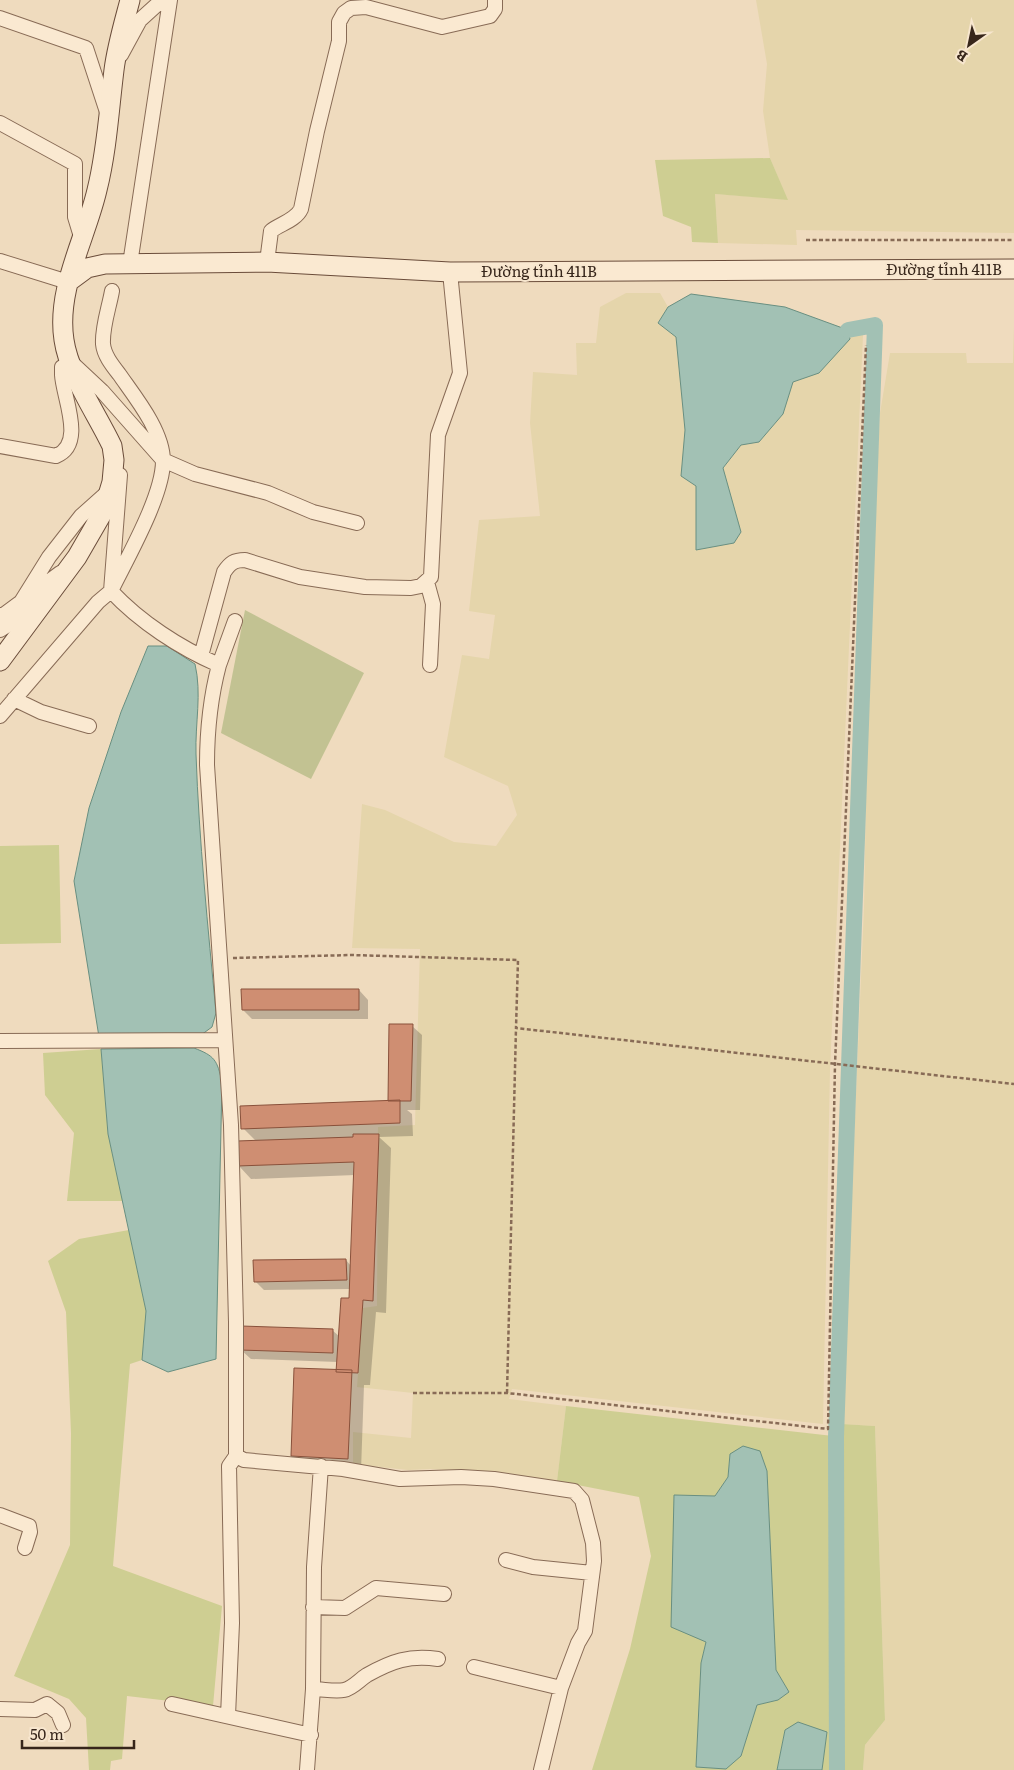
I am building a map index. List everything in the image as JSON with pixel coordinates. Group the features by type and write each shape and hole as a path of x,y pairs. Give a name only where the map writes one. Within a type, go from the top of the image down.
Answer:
{"main road":[{"path":"0,661 72,563 103,512 109,490 114,460 112,446 71,362 64,340 63,314 68,282 97,190 109,120 114,69 130,0"},
{"name":"Đường tỉnh 411B","path":"68,282 87,268 105,264 267,262 450,272 1014,270"}],"street":[{"path":"114,69 140,20 162,0"},
{"path":"130,264 170,0"},
{"path":"267,262 271,231 280,224 297,217 301,210 317,131 340,41 340,22 344,13 351,8 366,7 445,27 490,16 494,9 495,0"},
{"path":"0,18 86,48 109,120"},
{"path":"0,123 75,164 75,217 82,240"},
{"path":"0,261 68,282"},
{"path":"430,664 433,604 428,582 434,562 435,465 438,435 460,372 450,272"},
{"path":"0,716 98,602 111,591 150,510 163,460 158,440 146,413 106,356 103,344 112,291"},
{"path":"0,446 56,456 64,450 70,441 72,430 62,367 71,362 97,385 163,460 195,474 268,493 313,512 356,523"},
{"path":"114,460 120,476 111,591 122,603 154,628 200,656 219,665"},
{"path":"21,602 49,557 81,516 109,490"},
{"path":"200,656 221,579 229,564 236,560 245,560 300,577 332,583 411,588 428,582"},
{"path":"0,615 2,616 72,563"},
{"path":"0,630 44,602"},
{"path":"228,1716 232,1623 230,1466 236,1456 236,1322 229,1067 225,1040 221,958 208,794 207,744 211,693 235,621"},
{"path":"14,699 41,712 89,726"},
{"path":"0,1040 225,1040"},
{"path":"236,1456 244,1460 321,1466 400,1480 461,1477 487,1478 574,1491 582,1500 593,1543 592,1572 585,1631 578,1643 561,1688 541,1770"},
{"path":"307,1770 313,1689 313,1607 321,1466"},
{"path":"0,1515 29,1526 30,1532 25,1548"},
{"path":"506,1560 533,1566 592,1572"},
{"path":"313,1607 345,1608 376,1588 444,1594"},
{"path":"313,1689 343,1690 350,1688 366,1676 401,1658 420,1657 438,1659"},
{"path":"474,1668 561,1688"},
{"path":"0,1709 35,1710 47,1704 58,1713 63,1725"},
{"path":"172,1704 310,1735"}],"path":[{"path":"806,240 1014,240"},
{"path":"414,1393 507,1393 828,1429 835,1064 866,345"},
{"path":"221,958 352,955 518,960 507,1393"},
{"path":"516,1028 1014,1084"}],"shaded area":[{"path":"756,0 1014,0 1014,233 796,230 797,245 718,243 715,194 787,199 770,158 763,111 767,64"},
{"path":"626,293 660,293 668,307 658,323 676,337 685,430 681,476 696,486 696,550 741,532 723,469 741,445 759,442 783,414 793,382 819,373 850,339 849,333 863,335 830,1070 823,1424 512,1389 509,1399 566,1406 557,1481 500,1474 431,1469 408,1470 353,1464 353,1432 411,1438 413,1393 357,1387 363,1308 377,1306 378,1127 415,1125 420,949 352,948 362,804 385,810 454,842 496,846 517,815 508,786 444,757 462,655 489,659 495,615 469,611 479,520 540,516 530,423 533,372 577,375 576,343 596,343 600,307"},
{"path":"691,294 785,307 848,330 850,339 819,373 793,382 783,414 759,442 741,445 723,468 741,532 734,543 696,550 696,486 681,476 685,430 676,337 658,323 668,307"},
{"path":"1014,327 1014,1770 863,1770 865,1745 885,1720 875,1426 842,1424 864,907 869,635 880,413 890,353 966,353 967,363 1013,363"},
{"path":"148,646 167,646 195,664 198,686 196,754 199,819 216,1013 212,1027 201,1035 99,1037 74,881 89,808 121,712"},
{"path":"194,1048 211,1056 222,1082 216,1359 168,1372 142,1360 146,1311 108,1134 101,1049"},
{"path":"743,1446 760,1451 767,1471 776,1670 789,1692 778,1700 757,1705 741,1756 726,1769 696,1767 701,1663 706,1642 671,1627 674,1495 715,1496 728,1477 730,1454"},
{"path":"798,1722 827,1732 822,1770 777,1770 785,1730"}],"green space":[{"path":"770,158 788,200 715,194 718,243 692,242 691,227 663,216 655,160"},
{"path":"245,610 364,673 311,779 221,733"},
{"path":"59,845 61,943 0,944 0,846"},
{"path":"101,1049 108,1134 123,1201 67,1201 74,1133 45,1095 43,1053"},
{"path":"129,1230 146,1311 142,1360 130,1364 113,1566 222,1606 213,1706 127,1696 122,1759 111,1761 110,1770 89,1770 86,1718 69,1699 14,1676 70,1545 71,1433 66,1312 48,1261 79,1239"},
{"path":"566,1406 842,1437 842,1424 875,1426 885,1720 865,1745 863,1770 822,1770 827,1732 785,1730 777,1770 592,1770 630,1649 651,1556 639,1497 557,1481","holes":["730,1454 767,1471 776,1670 789,1692 777,1700 757,1705 741,1756 696,1767 701,1663 706,1642 674,1495 715,1496 728,1477"]}],"building":[{"path":"241,989 359,989 359,1010 242,1010"},
{"path":"389,1024 413,1024 411,1101 388,1101"},
{"path":"400,1100 400,1123 241,1129 240,1106"},
{"path":"353,1134 379,1134 373,1301 363,1300 358,1373 336,1372 341,1298 349,1298 354,1162 237,1166 237,1141 353,1137"},
{"path":"346,1259 347,1280 254,1282 253,1260"},
{"path":"241,1326 333,1329 333,1353 240,1350"},
{"path":"294,1368 352,1370 348,1459 291,1456"}],"waterway":[{"path":"837,1770 836,1437 875,325 848,330"}]}
